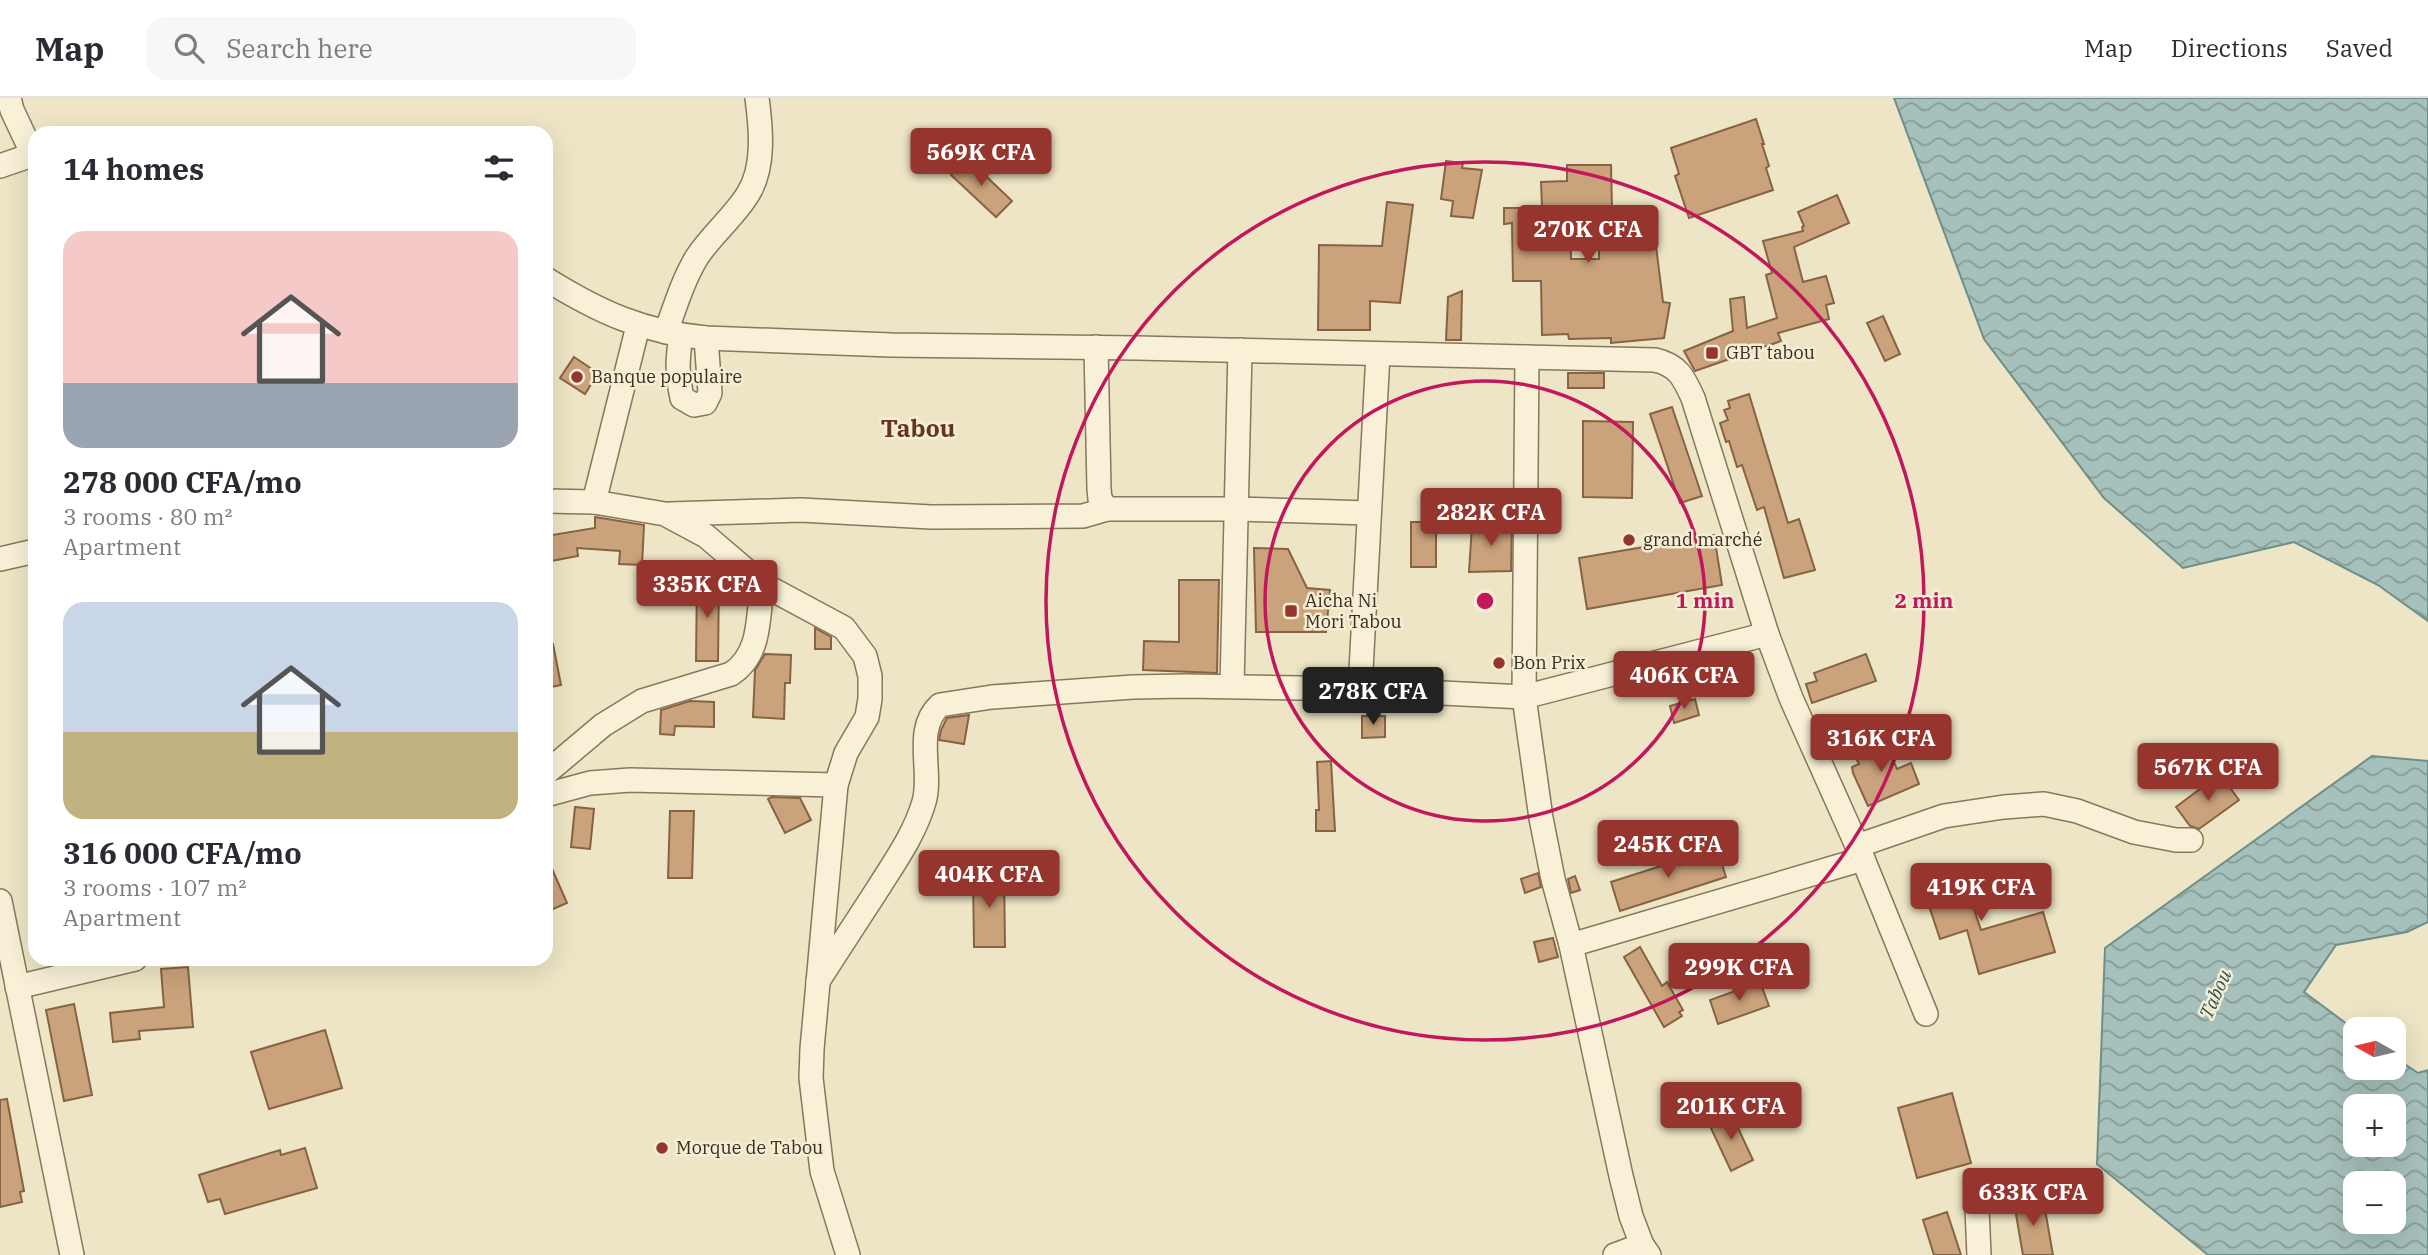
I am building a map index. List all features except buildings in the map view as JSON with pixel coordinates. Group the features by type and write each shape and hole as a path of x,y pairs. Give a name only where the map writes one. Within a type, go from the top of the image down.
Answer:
{"street":[{"path":"9,98 28,142"},
{"path":"706,338 710,393 705,403 695,405 682,398 678,381 674,334 681,290 697,257 743,201 754,181 760,139 757,98"},
{"path":"0,166 28,158"},
{"path":"553,283 600,310 638,326 706,338 891,345 1656,360 1670,363 1680,372 1693,398 1767,634 1791,698 1860,853 1926,1014"},
{"path":"594,502 638,326"},
{"path":"1096,347 1099,489 1100,499 1107,509"},
{"path":"1232,686 1240,350"},
{"path":"1360,690 1378,354"},
{"path":"1527,358 1524,697 1541,818 1621,1176 1631,1216 1646,1250 1615,1255"},
{"path":"553,501 594,502 666,514 801,510 931,517 1083,516 1107,509 1370,513"},
{"path":"666,514 706,536 762,584 844,628 865,656 870,676 867,717 846,753 836,785 811,1059 822,1171 848,1255"},
{"path":"0,559 28,553"},
{"path":"553,767 603,725 642,701 731,674 743,667 753,648 762,584"},
{"path":"818,981 900,854 919,817 927,792 925,743 929,723 940,705 992,697 1133,687 1232,686 1524,697 1767,634"},
{"path":"553,793 590,783 630,780 836,785"},
{"path":"1571,945 1860,853 1944,816 2044,804 2077,811 2134,832 2191,840"},
{"path":"0,901 72,1255"},
{"path":"17,987 106,966"},
{"path":"1977,1209 1979,1255"}],"water":[{"path":"1894,98 2428,98 2428,621 2378,585 2294,542 2183,568 2104,498 1984,339"},
{"path":"2372,756 2428,761 2428,922 2407,932 2336,945 2304,992 2343,1021 2343,1080 2406,1080 2406,1065 2418,1073 2428,1070 2428,1255 2208,1255 2097,1164 2105,948"}],"place":[{"name":"GBT tabou","path":"1712,353"},
{"name":"Banque populaire","path":"577,377"},
{"name":"grand marché","path":"1629,540"},
{"name":"Aicha Ni Mori Tabou","path":"1291,611"},
{"name":"Bon Prix","path":"1499,663"},
{"name":"Morque de Tabou","path":"662,1148"}],"district":[{"name":"Tabou","path":"918,429"}]}
